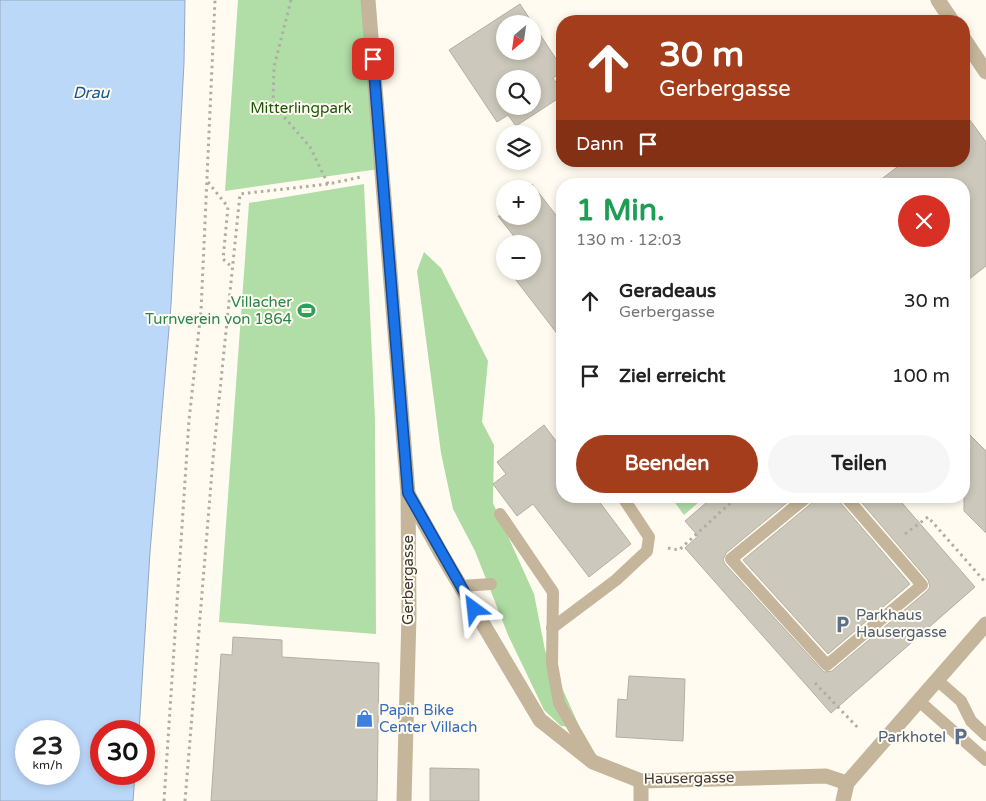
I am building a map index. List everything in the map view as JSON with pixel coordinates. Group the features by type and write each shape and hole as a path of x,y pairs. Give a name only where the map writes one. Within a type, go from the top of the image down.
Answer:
{"street":[{"name":"Gerbergasse","path":"368,0 408,493 409,615 404,801"},
{"path":"938,0 948,15"},
{"path":"970,47 986,72"},
{"name":"Hausergasse","path":"408,493 540,720 593,762 641,781 826,776 847,783"},
{"path":"843,801 847,783 986,624"},
{"path":"641,781 641,801"}],"lane":[{"path":"552,628 616,580 646,551 649,537 627,503"},
{"path":"799,503 731,559 827,665 922,585 851,503"},
{"path":"500,514 553,592 552,664 559,703 593,762"},
{"path":"461,586 492,584"},
{"path":"937,680 961,701 971,721 986,735"},
{"path":"918,702 986,760"}],"path":[{"path":"164,801 188,430 201,311 215,0"},
{"path":"291,0 274,67 273,104 310,147 328,184"},
{"path":"185,801 213,459 240,194 328,184 368,175"},
{"path":"208,181 228,207 223,259 233,268"},
{"path":"648,544 679,550 730,503"},
{"path":"889,546 928,517 986,583"},
{"path":"814,682 860,730"}],"green space":[{"name":"Mitterlingpark","path":"238,0 362,0 379,169 225,191"},
{"name":"Villacher Turnverein von 1864","path":"364,184 375,419 376,634 219,622 249,203"},
{"path":"424,252 441,268 488,361 482,422 494,445 493,503 534,594 545,650 580,728 561,726 544,710 508,635 475,551 453,509 441,453 417,271"},
{"path":"675,503 698,503 684,515"}],"water":[{"name":"Drau","path":"0,0 185,0 184,63 171,305 150,552 140,720 90,720 90,785 134,785 133,801 0,801"}],"building":[{"path":"520,4 527,15 503,15"},
{"path":"496,20 496,60 541,60 541,36 556,59 556,76 553,78 556,82 556,100 541,110 541,70 496,70 496,115 508,115 497,122 449,50"},
{"path":"508,115 533,115 518,125 515,125"},
{"path":"970,120 986,142 986,266 970,278 970,178 883,178 897,167 970,167"},
{"path":"541,196 556,215 556,332 516,280 541,280 541,235 513,235 505,225 541,225"},
{"path":"544,425 556,441 556,503 600,503 631,544 589,577 533,504 517,516 493,484 506,474 497,462"},
{"path":"970,435 986,451 986,533 964,511 964,503 970,503"},
{"path":"706,503 787,503 726,553 723,560 824,672 832,671 930,587 928,580 862,503 902,503 975,587 831,713 685,548 698,536 685,521"},
{"path":"812,503 841,503 910,584 828,654 743,560"},
{"path":"233,637 282,640 282,657 379,663 377,801 211,801 221,654 232,655"},
{"path":"629,676 685,679 683,741 616,737 618,699 627,700"},
{"path":"430,768 479,769 479,801 430,801"}],"place":[{"name":"Villacher Turnverein von 1864","path":"306,311"},
{"name":"Parkhaus Hausergasse","path":"842,624"},
{"name":"Papin Bike Center Villach","path":"365,719"},
{"name":"Parkhotel","path":"960,737"}],"route":[{"path":"373,59 408,493 474,609"}]}
